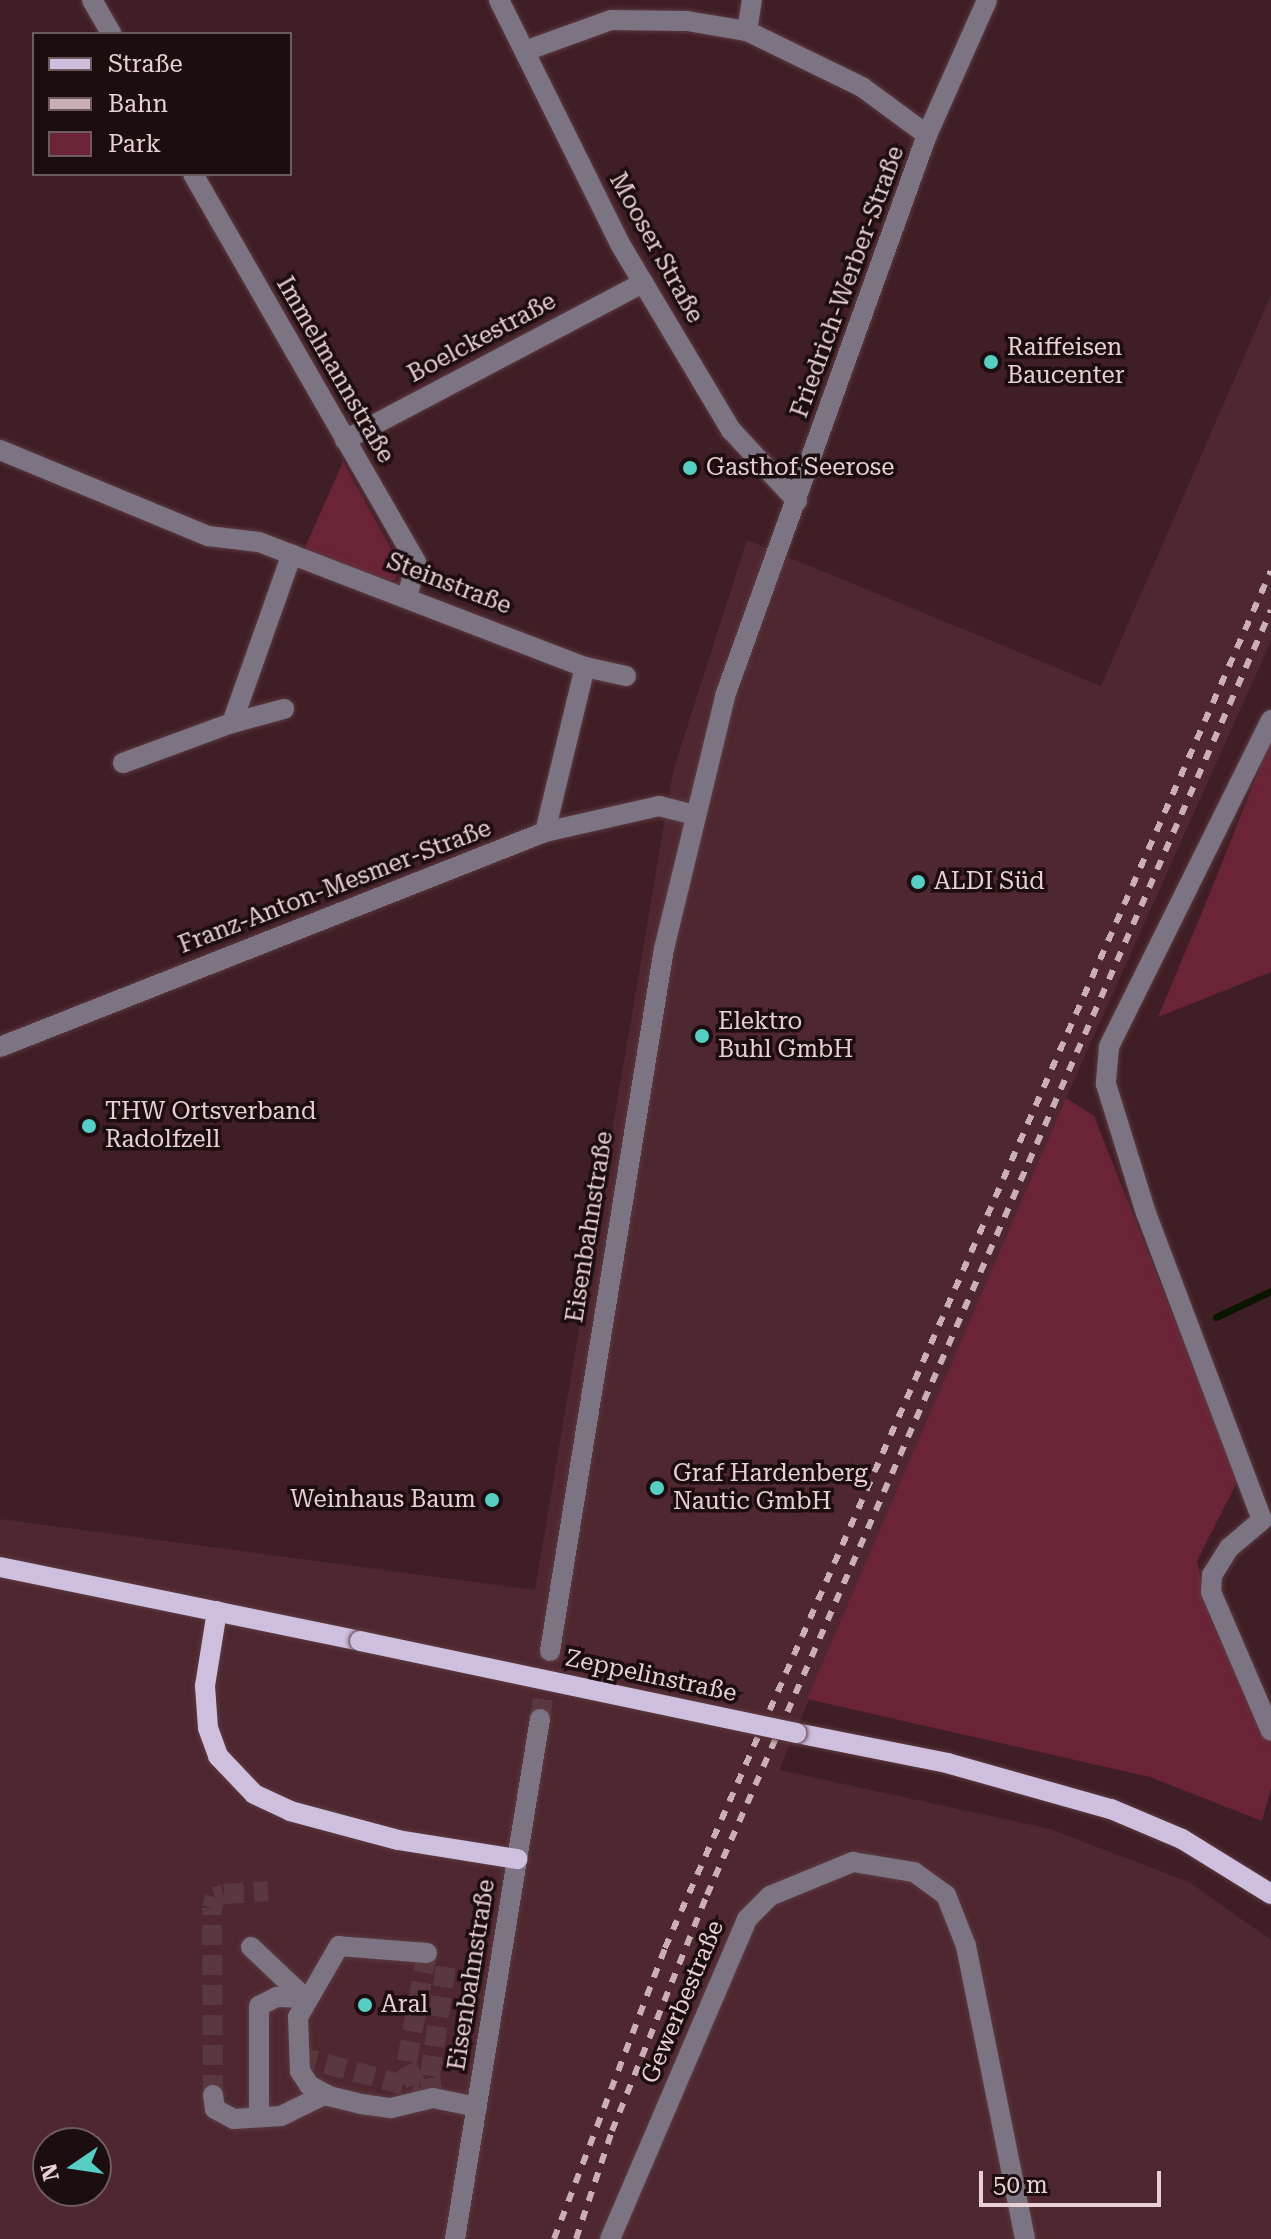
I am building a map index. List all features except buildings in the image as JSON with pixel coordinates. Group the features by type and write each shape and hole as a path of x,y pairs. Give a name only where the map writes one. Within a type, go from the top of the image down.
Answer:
{"main road":[{"name":"Zeppelinstraße","path":"0,1567 947,1763 1147,1823 1232,1867 1271,1894"},
{"path":"217,1611 205,1686 208,1728 218,1756 254,1794 290,1811 398,1840 517,1859"}],"street":[{"path":"92,0 111,32"},
{"name":"Mooser Straße","path":"499,0 643,283 731,430 797,501"},
{"path":"747,31 752,0"},
{"name":"Friedrich-Werber-Straße","path":"695,815 725,696 927,135 987,0"},
{"path":"525,51 611,20 687,21 747,31 862,87 927,135"},
{"name":"Immelmannstraße","path":"194,176 416,562 408,595"},
{"name":"Boelckestraße","path":"345,440 643,283"},
{"name":"Steinstraße","path":"0,450 208,536 259,542 408,595 585,667 626,676"},
{"path":"232,723 292,554"},
{"path":"545,832 585,667"},
{"path":"123,763 232,723 284,709"},
{"path":"1271,720 1109,1047 1106,1084 1112,1117 1155,1210 1262,1520 1229,1548 1212,1575 1211,1592 1271,1731"},
{"name":"Franz-Anton-Mesmer-Straße","path":"0,1047 545,832 659,806 695,815"},
{"name":"Eisenbahnstraße","path":"550,1651 620,1200 664,949 695,815"},
{"name":"Eisenbahnstraße","path":"455,2239 540,1719"},
{"name":"Gewerbestraße","path":"610,2239 747,1919 770,1896 853,1862 914,1872 946,1895 966,1946 1025,2239"},
{"path":"427,1953 339,1946 305,1998 297,2030 300,2071 326,2094 391,2108 433,2098 477,2107"},
{"path":"251,1947 305,1998"},
{"path":"259,2117 259,2006 277,1997 305,1998"},
{"path":"213,2095 222,2117 259,2117 299,2111 326,2094"}],"shaded area":[{"path":"1271,295 1271,641 1066,1098 779,1770 1050,1829 1189,1882 1271,1940 1271,2239 0,2239 0,1519 535,1590 673,771 747,540 1101,686"}],"green space":[{"path":"343,462 398,561 396,579 388,582 303,552"},
{"path":"1271,739 1271,972 1158,1017 1210,893"},
{"path":"1066,1098 1094,1116 1238,1480 1197,1561 1210,1619 1271,1743 1271,1788 1262,1821 1150,1777 807,1699"}],"waterway":[{"path":"1216,1317 1271,1291"}],"tunnel":[{"path":"540,1719 550,1651"},
{"path":"213,2095 212,1908 215,1897 224,1894 268,1891"},
{"path":"427,1953 406,2066 419,2089 433,2098"},
{"path":"433,2098 430,2076 447,1960"},
{"path":"297,2056 419,2089"}],"railway":[{"path":"554,2239 665,1948 1271,571"},
{"path":"576,2239 612,2131 707,1895 1271,610"}],"place":[{"name":"Raiffeisen Baucenter","path":"991,362"},
{"name":"Gasthof Seerose","path":"690,468"},
{"name":"ALDI Süd","path":"918,882"},
{"name":"Elektro Buhl GmbH","path":"702,1036"},
{"name":"THW Ortsverband Radolfzell","path":"89,1126"},
{"name":"Graf Hardenberg Nautic GmbH","path":"657,1488"},
{"name":"Weinhaus Baum","path":"492,1500"},
{"name":"Aral","path":"365,2005"}]}
